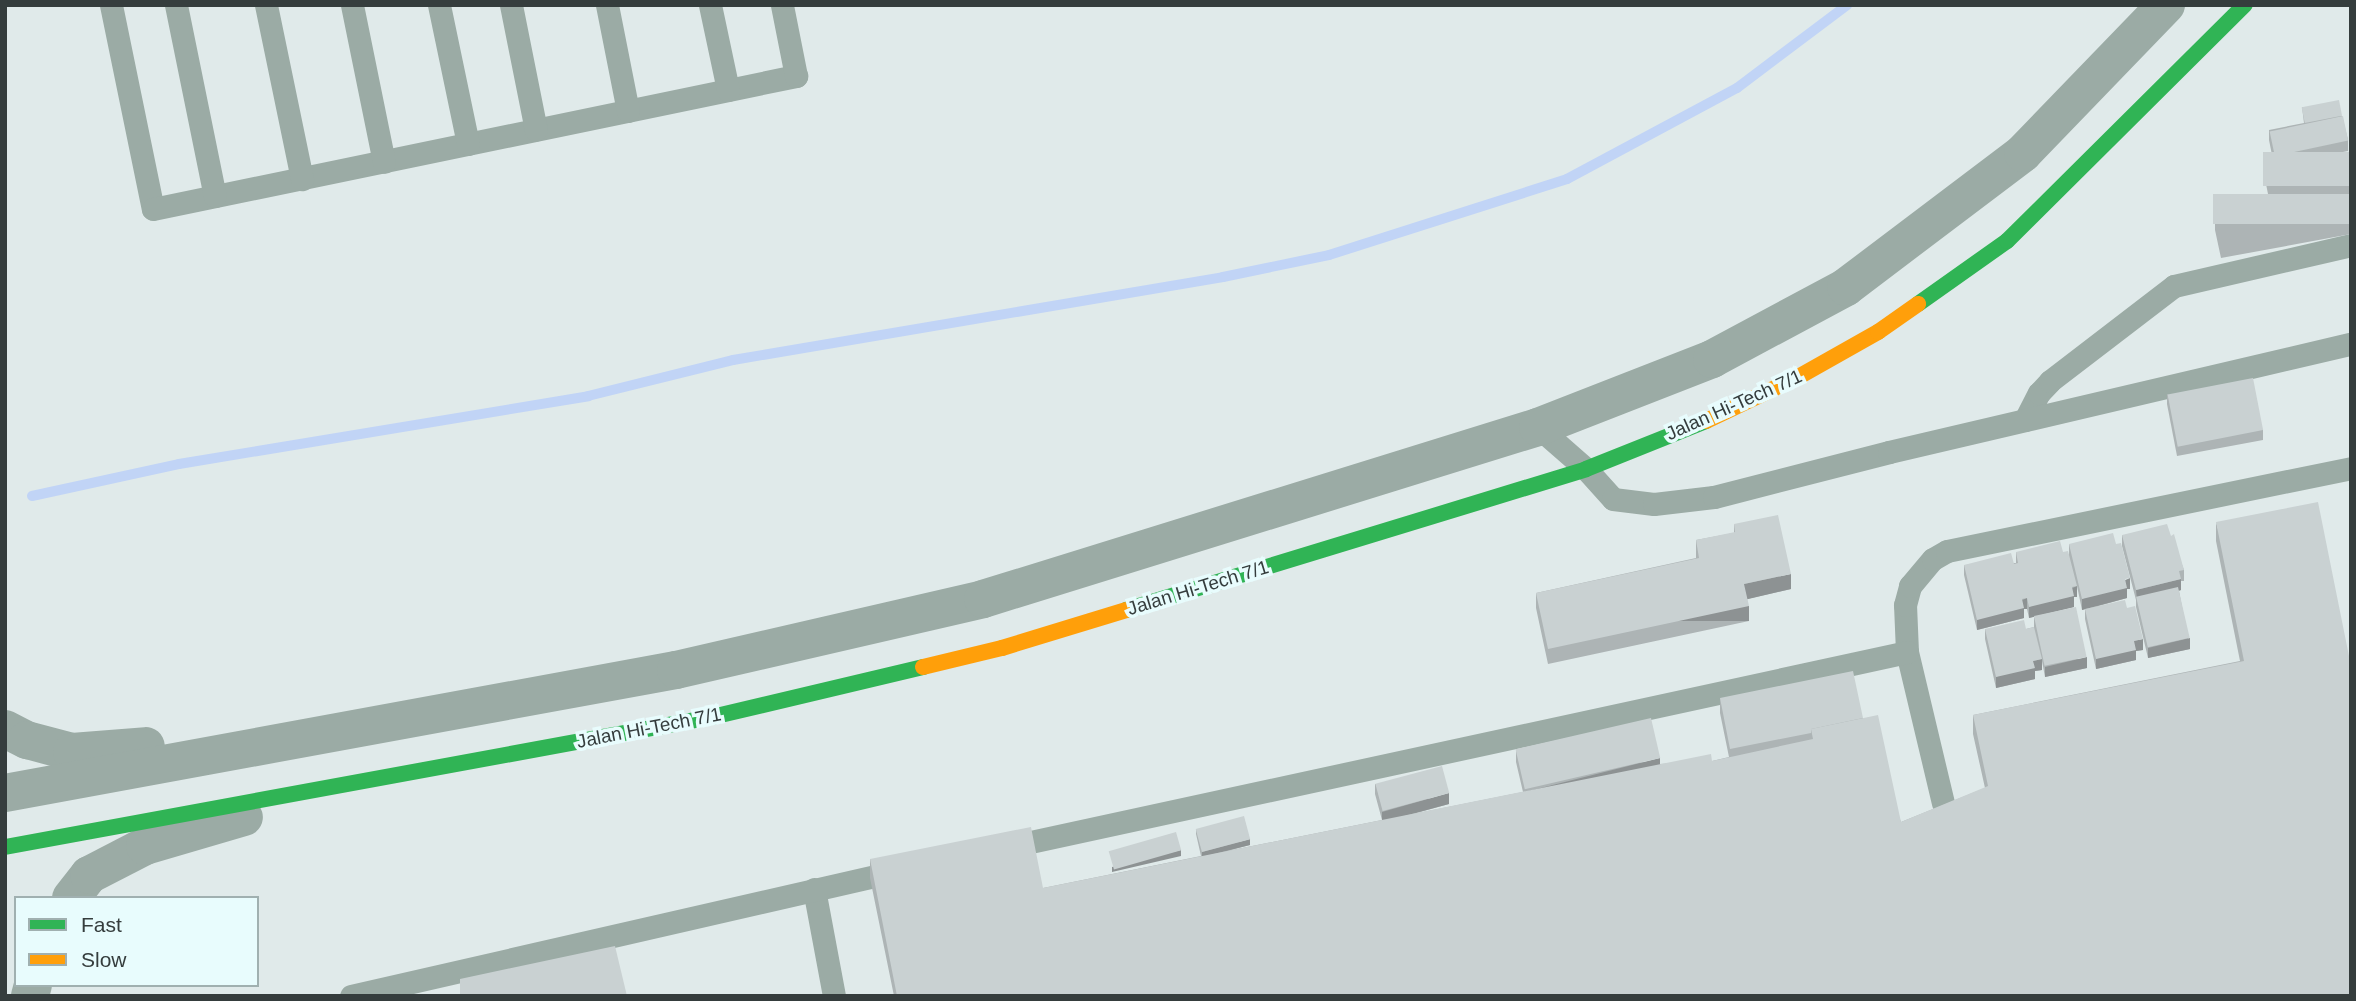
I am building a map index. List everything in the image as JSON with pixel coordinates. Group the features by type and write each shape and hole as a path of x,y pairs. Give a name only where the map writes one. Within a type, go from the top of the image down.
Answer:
{"street":[{"path":"5,793 676,670 983,599 1538,427 1712,359 1846,287 2024,153 2166,5"},
{"name":"Jalan Hi-Tech 7/1","path":"5,847 712,717 1002,648 1586,469 1725,413 1800,376 1878,332 2007,241 2229,11"},
{"path":"5,729 27,740 72,752 348,732"},
{"path":"73,896 89,875 145,846 370,780"}],"lane":[{"path":"111,5 153,209 796,76 782,5"},
{"path":"176,5 215,196"},
{"path":"266,5 302,179"},
{"path":"352,5 384,162"},
{"path":"439,5 468,144"},
{"path":"511,5 536,130"},
{"path":"607,5 628,111"},
{"path":"710,5 728,90"},
{"path":"2025,420 2039,393 2050,381 2174,286 2351,245"},
{"path":"1538,427 1586,469 1613,499 1654,504 1714,497 2025,420 2351,344"},
{"path":"1943,803 1907,652 1905,605 1910,586 1933,559 1947,551 2351,468"},
{"path":"978,853 1907,652"},
{"path":"351,996 923,865"},
{"path":"814,888 834,996"}],"building":[{"path":"2339,100 2342,116 2305,123 2302,107"},
{"path":"2343,116 2348,140 2275,156 2270,132"},
{"path":"2263,152 2351,152 2351,186 2263,186"},
{"path":"2213,194 2351,194 2351,224 2213,224"},
{"path":"2253,378 2263,430 2178,447 2168,395"},
{"path":"2318,502 2351,666 2351,996 897,996 870,859 1031,827 1043,888 1711,754 1712,761 1813,739 1811,729 1878,715 1901,822 1988,786 1973,715 2244,661 2216,522"},
{"path":"1778,515 1791,574 1744,584 1749,606 1548,649 1536,593 1699,558 1696,540 1735,532 1734,524"},
{"path":"2167,524 2171,536 2174,534 2184,570 2179,571 2181,579 2136,590 2122,535"},
{"path":"2113,533 2116,544 2121,543 2130,578 2125,579 2127,588 2082,599 2069,544"},
{"path":"2060,541 2063,552 2068,551 2077,586 2072,587 2074,596 2029,607 2027,598 2022,599 2024,608 1977,620 1964,565 2011,553 2014,564 2018,563 2016,552"},
{"path":"2178,587 2190,638 2148,647 2136,597"},
{"path":"2125,600 2127,608 2135,606 2143,639 2134,641 2136,650 2096,659 2085,609"},
{"path":"2076,607 2087,657 2045,666 2034,616"},
{"path":"2024,620 2026,629 2034,627 2042,659 2033,661 2035,668 1996,677 1985,629"},
{"path":"1853,671 1863,718 1811,729 1811,733 1730,749 1720,698"},
{"path":"1651,718 1660,758 1525,789 1516,749"},
{"path":"1442,766 1449,793 1383,811 1375,784"},
{"path":"1244,816 1250,839 1202,852 1196,829"},
{"path":"1176,832 1181,850 1114,870 1109,851"},
{"path":"615,946 627,996 460,996 460,979"}],"waterway":[{"path":"32,496 179,464 588,396 733,360 1223,277 1329,255 1567,179 1737,88 1847,5"}],"traffic: fast":[{"path":"1918,304 2007,241 2245,5"},
{"path":"1126,610 1586,469 1706,421"},
{"path":"5,847 712,717 923,667"}],"traffic: slow":[{"path":"1706,421 1800,376 1878,332 1918,304"},
{"path":"923,667 1002,648 1126,610"}]}
